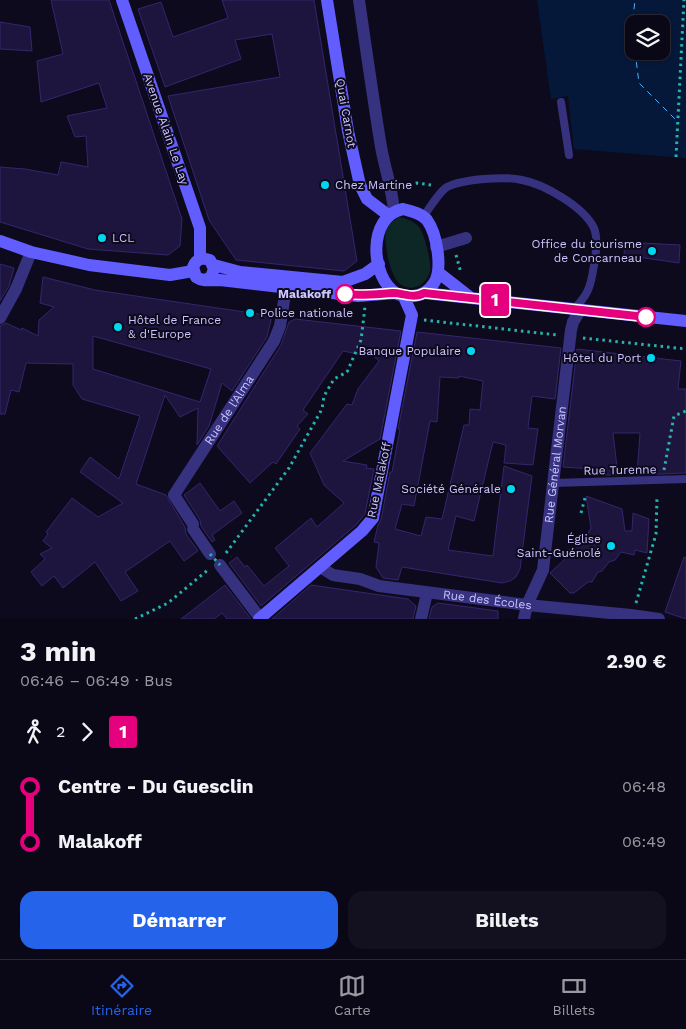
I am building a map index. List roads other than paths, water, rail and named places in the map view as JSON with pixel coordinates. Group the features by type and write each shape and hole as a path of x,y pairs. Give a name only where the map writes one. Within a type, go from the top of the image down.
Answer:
{"main road":[{"name":"Avenue Alain Le Lay","path":"122,0 200,228 200,259"},
{"name":"Quai Carnot","path":"327,0 348,131 360,185 367,199 391,213"},
{"path":"379,264 365,274 343,282 240,272 214,265 210,260 200,259 194,264 193,271 199,279 205,280 366,296 400,294 420,296 435,282 439,273 439,258 428,222 412,211 403,209 391,213 382,223 378,232 377,253 379,264 388,286 400,294"},
{"path":"0,242 32,252 89,265 165,275 193,271"},
{"path":"205,280 213,275 214,265"},
{"path":"439,273 471,298"},
{"path":"424,293 686,321"},
{"name":"Rue Malakoff","path":"259,619 362,531 373,518 412,315 400,294"}],"street":[{"path":"359,0 384,164 392,189 391,213"},
{"path":"436,247 466,238"},
{"path":"0,318 16,289 32,252"},
{"name":"Rue de l'Alma","path":"210,554 174,495 274,341 280,326 286,288"},
{"name":"Rue Général Morvan","path":"524,619 527,605 543,570 571,330 577,309"},
{"path":"220,565 259,619"},
{"name":"Rue des Écoles","path":"320,567 333,575 363,580 379,586 527,605 659,619"},
{"path":"420,619 427,592"}],"lane":[{"path":"561,102 569,155"},
{"path":"423,217 445,188 461,181 483,179 522,180 558,194 583,213 593,227 596,238 595,263 590,288 577,309"},
{"name":"Rue Turenne","path":"554,483 686,479"}],"water":[{"path":"537,0 686,0 686,158 574,149 568,96 551,99"}],"place":[{"name":"Chez Martine","path":"325,185"},
{"name":"LCL","path":"102,238"},
{"name":"Office du tourisme de Concarneau","path":"652,251"},
{"name":"Malakoff","path":"345,294"},
{"name":"Police nationale","path":"250,313"},
{"name":"Hôtel de France & d'Europe","path":"118,327"},
{"name":"Banque Populaire","path":"471,351"},
{"name":"Hôtel du Port","path":"651,358"},
{"name":"Société Générale","path":"511,489"},
{"name":"Église Saint-Guénolé","path":"611,546"}]}
